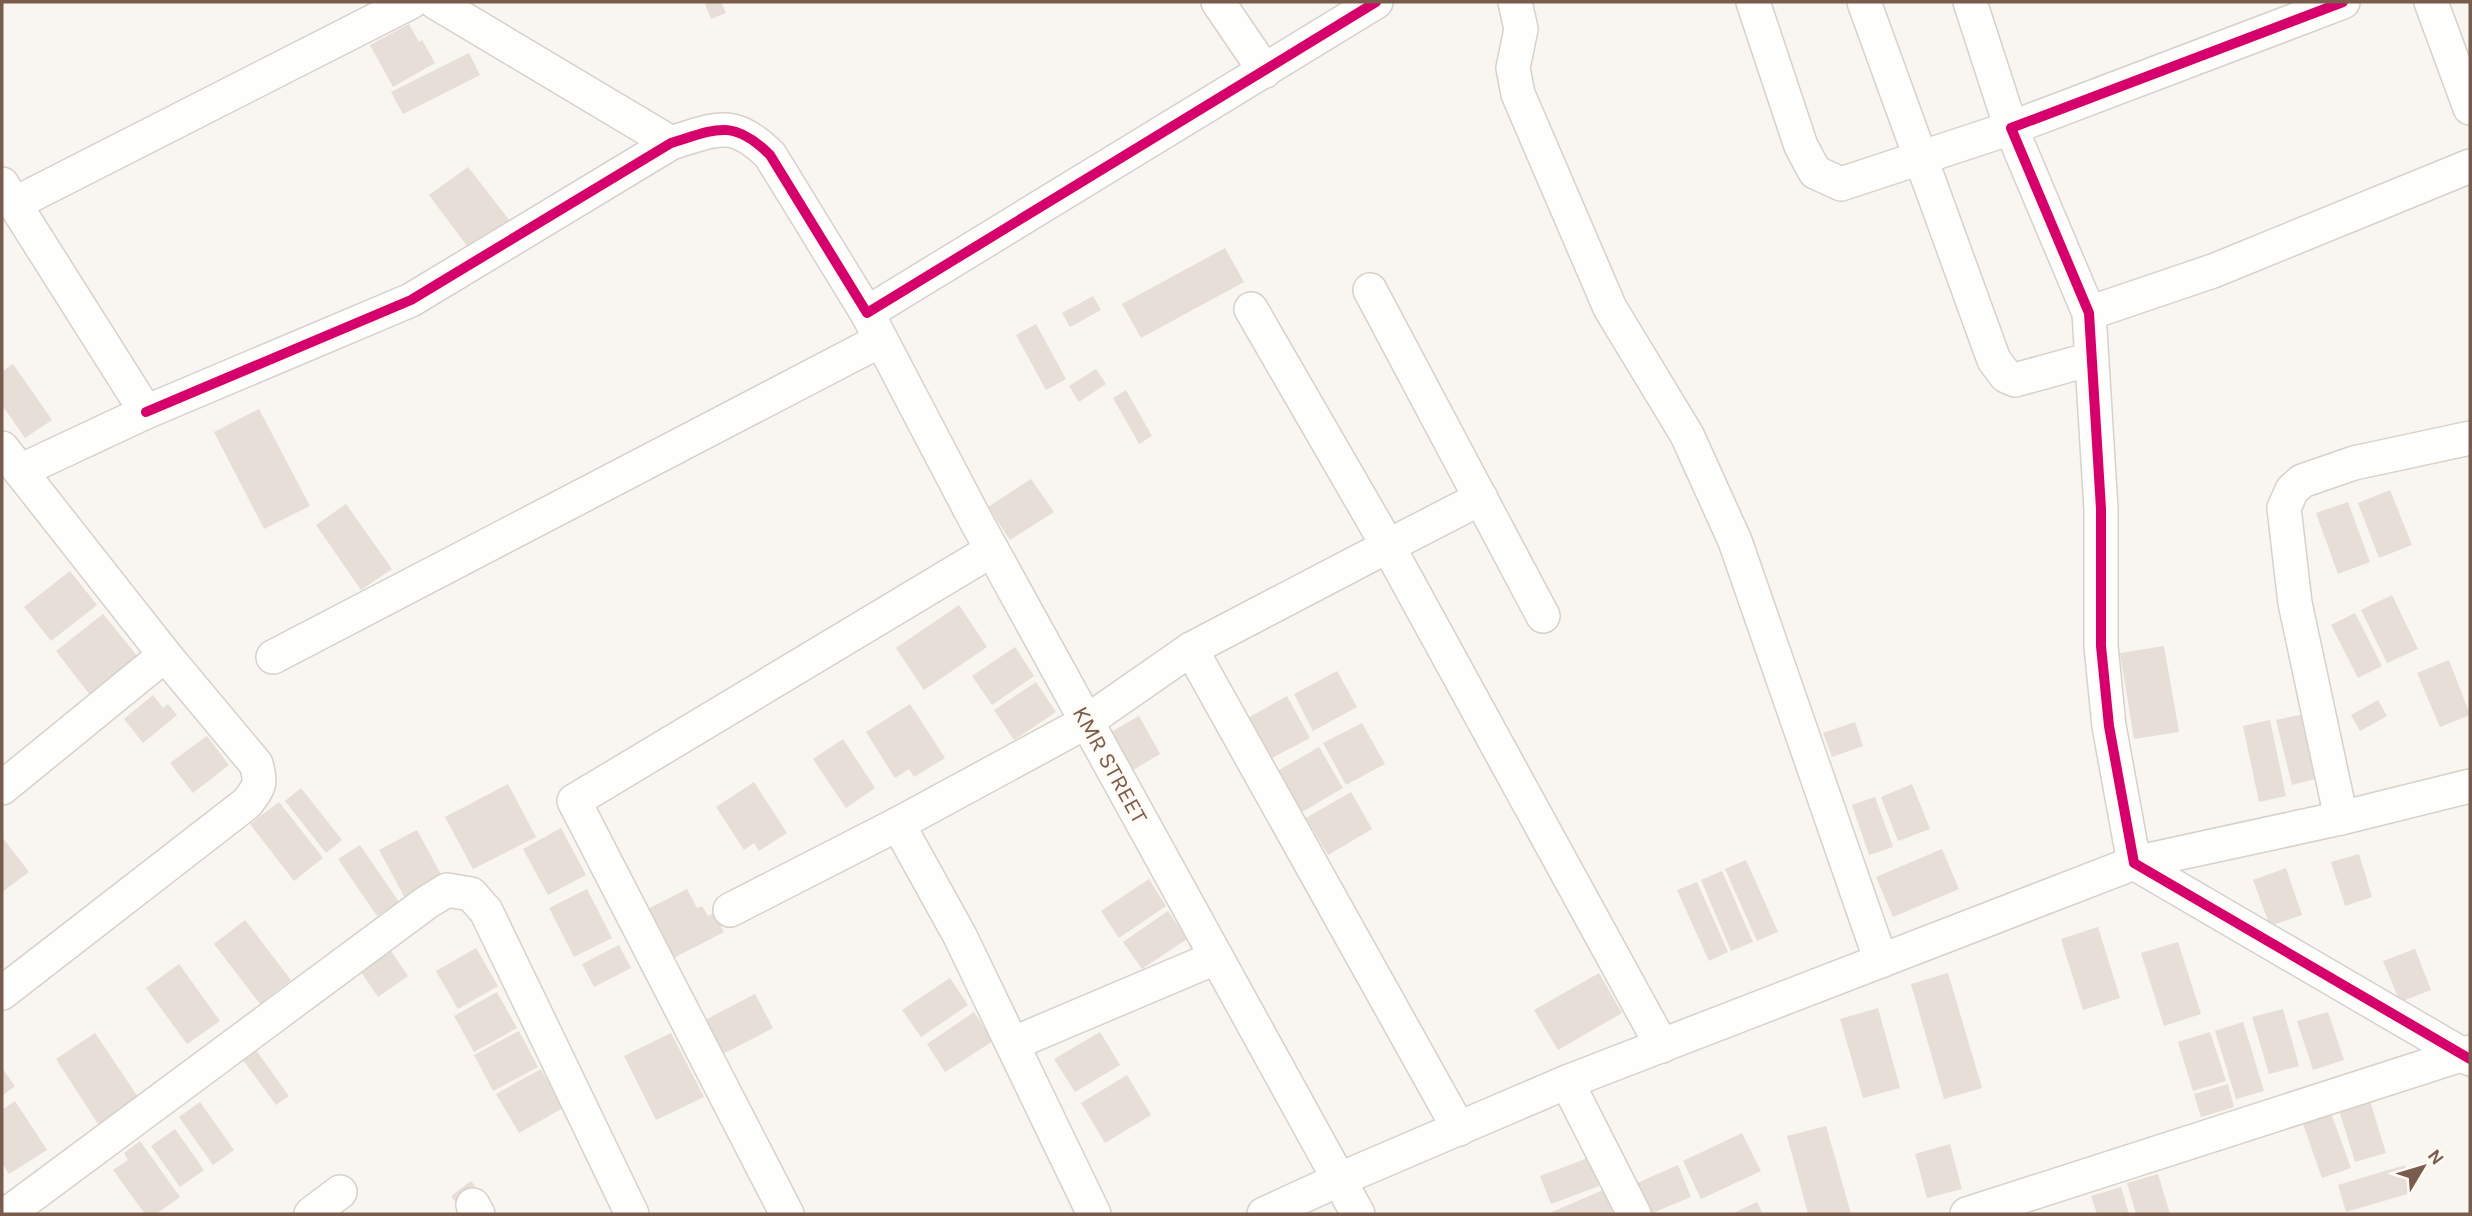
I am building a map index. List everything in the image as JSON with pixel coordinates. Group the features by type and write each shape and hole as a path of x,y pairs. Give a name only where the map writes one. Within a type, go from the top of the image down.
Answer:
{"street":[{"path":"146,412 8,194 411,2"},
{"path":"435,2 671,143"},
{"path":"1218,2 1265,71"},
{"path":"273,657 874,326 1265,71 1376,2"},
{"path":"1514,2 1521,29 1513,68 1518,94 1610,308 1687,435 1735,541 1881,961"},
{"path":"1753,2 1801,146 1815,172 1841,184 2011,128 2343,2"},
{"path":"1864,2 1994,360 2006,376 2015,380 2091,359"},
{"path":"1970,2 2011,128 2089,313 2101,509 2101,646 2109,726 2134,863 2468,1055"},
{"path":"2431,2 2470,108"},
{"name":"KMR STREET","path":"11,460 146,412 411,300 671,143 707,132 732,129 754,139 770,155 874,326 992,550 1358,1214"},
{"path":"2089,313 2213,271 2470,166"},
{"path":"1370,290 1543,616"},
{"path":"1251,309 1388,546 1662,1045"},
{"path":"2341,818 2295,603 2284,508 2292,490 2302,481 2354,463 2470,438"},
{"path":"2,993 247,803 259,788 260,775 256,764 164,655 11,460"},
{"path":"730,910 898,824 1086,722 1191,649 1480,498"},
{"path":"787,1214 574,801 992,550"},
{"path":"1191,649 1459,1129"},
{"path":"2,788 164,655"},
{"path":"1264,1214 1567,1082 2134,863 2341,818 2470,786"},
{"path":"898,824 960,936 1094,1214"},
{"path":"7,1214 447,890 471,894 486,911 632,1214"},
{"path":"1012,1044 1215,958"},
{"path":"1967,1214 2468,1055"},
{"path":"1567,1082 1634,1214"},
{"path":"311,1214 340,1192"}],"building":[{"path":"721,2 726,13 711,19 705,4"},
{"path":"409,24 435,63 393,87 370,45"},
{"path":"469,53 480,75 403,114 391,92"},
{"path":"468,167 510,221 470,250 429,195"},
{"path":"1225,248 1244,282 1141,338 1122,304"},
{"path":"1093,296 1101,310 1070,327 1062,313"},
{"path":"1036,324 1066,379 1046,390 1016,335"},
{"path":"13,364 52,420 25,438 2,405 2,372"},
{"path":"1096,369 1106,384 1079,402 1069,386"},
{"path":"1126,390 1152,436 1139,444 1113,398"},
{"path":"259,409 310,506 264,529 214,432"},
{"path":"1031,479 1054,512 1010,540 988,507"},
{"path":"2390,490 2412,545 2379,558 2358,503"},
{"path":"2348,502 2370,562 2338,574 2316,513"},
{"path":"346,504 392,569 361,590 316,525"},
{"path":"70,571 97,605 51,641 24,607"},
{"path":"2392,595 2418,649 2387,663 2361,610"},
{"path":"959,605 987,647 924,690 896,648"},
{"path":"2355,613 2382,666 2358,678 2331,625"},
{"path":"103,614 138,657 90,695 56,651"},
{"path":"2164,646 2179,732 2134,739 2120,653"},
{"path":"1015,647 1034,676 992,705 972,676"},
{"path":"2449,660 2470,715 2440,727 2417,673"},
{"path":"1337,671 1357,707 1313,731 1294,694"},
{"path":"1036,682 1056,712 1014,740 994,710"},
{"path":"153,695 163,708 168,704 177,715 143,743 124,719"},
{"path":"1287,696 1310,738 1268,760 1246,719"},
{"path":"2378,700 2387,716 2360,731 2351,715"},
{"path":"910,704 945,758 914,777 909,769 895,778 866,732"},
{"path":"2308,713 2323,777 2292,785 2276,720"},
{"path":"1139,716 1160,754 1133,770 1111,732"},
{"path":"2270,720 2286,796 2259,802 2243,726"},
{"path":"1855,722 1863,746 1832,757 1823,733"},
{"path":"1362,723 1385,764 1346,785 1323,743"},
{"path":"207,736 229,765 193,793 170,763"},
{"path":"843,739 875,788 846,808 813,759"},
{"path":"1319,747 1343,788 1297,815 1272,774"},
{"path":"754,782 787,833 759,851 754,843 744,850 716,807"},
{"path":"508,784 536,837 473,869 445,817"},
{"path":"1912,784 1930,829 1898,841 1881,797"},
{"path":"301,788 342,840 326,853 285,801"},
{"path":"1351,792 1372,829 1328,855 1306,818"},
{"path":"1875,797 1893,847 1869,855 1852,805"},
{"path":"279,802 323,858 294,881 250,824"},
{"path":"561,828 586,875 548,895 523,849"},
{"path":"417,830 444,880 406,900 379,850"},
{"path":"2,837 29,872 2,892"},
{"path":"360,845 399,902 377,916 338,859"},
{"path":"1942,849 1959,889 1893,917 1876,877"},
{"path":"2359,854 2372,897 2345,906 2331,862"},
{"path":"1746,860 1778,932 1757,941 1725,869"},
{"path":"2286,868 2302,915 2270,926 2253,880"},
{"path":"1722,871 1753,942 1731,951 1701,880"},
{"path":"1149,879 1166,906 1119,938 1101,911"},
{"path":"1697,882 1728,952 1709,961 1677,890"},
{"path":"587,889 612,938 574,957 549,908"},
{"path":"687,889 697,908 702,906 708,916 714,913 724,932 666,962 640,913"},
{"path":"1168,911 1187,939 1142,969 1123,942"},
{"path":"245,920 291,980 260,1004 214,944"},
{"path":"2098,927 2120,998 2083,1010 2061,939"},
{"path":"2178,942 2201,1014 2164,1026 2141,953"},
{"path":"619,945 631,968 594,987 582,964"},
{"path":"476,948 498,986 458,1009 436,971"},
{"path":"2415,949 2431,990 2400,1002 2383,961"},
{"path":"391,951 408,976 378,997 361,972"},
{"path":"179,964 220,1021 187,1044 146,988"},
{"path":"1599,973 1622,1013 1558,1050 1534,1010"},
{"path":"1948,973 1982,1088 1944,1099 1911,984"},
{"path":"950,978 968,1005 921,1037 902,1010"},
{"path":"497,992 517,1028 474,1052 454,1016"},
{"path":"755,994 773,1028 719,1056 701,1022"},
{"path":"1878,1008 1900,1088 1863,1098 1840,1019"},
{"path":"2283,1009 2299,1066 2269,1074 2252,1017"},
{"path":"974,1012 993,1041 945,1072 927,1044"},
{"path":"2328,1012 2344,1060 2313,1070 2297,1021"},
{"path":"2243,1022 2264,1091 2236,1099 2215,1031"},
{"path":"519,1031 538,1067 493,1091 474,1055"},
{"path":"1100,1032 1120,1065 1075,1092 1054,1059"},
{"path":"2210,1032 2226,1081 2193,1091 2178,1042"},
{"path":"95,1033 138,1097 98,1124 56,1059"},
{"path":"671,1033 704,1097 656,1120 624,1056"},
{"path":"253,1046 289,1096 276,1105 240,1056"},
{"path":"2,1068 15,1086 2,1096"},
{"path":"541,1069 563,1108 519,1133 496,1094"},
{"path":"1127,1075 1151,1115 1105,1143 1081,1103"},
{"path":"2228,1084 2234,1107 2201,1117 2194,1094"},
{"path":"15,1101 47,1150 9,1174 2,1163 2,1110"},
{"path":"2370,1101 2386,1153 2355,1162 2339,1110"},
{"path":"200,1102 234,1150 213,1165 179,1117"},
{"path":"2331,1113 2351,1168 2322,1178 2303,1124"},
{"path":"1826,1126 1851,1214 1808,1214 1787,1136"},
{"path":"175,1129 204,1170 180,1187 151,1146"},
{"path":"1742,1133 1761,1171 1701,1199 1683,1161"},
{"path":"140,1141 180,1197 156,1214 145,1214 113,1170 128,1160 124,1153"},
{"path":"1950,1144 1962,1189 1927,1198 1915,1154"},
{"path":"1588,1158 1599,1186 1551,1204 1540,1176"},
{"path":"1678,1165 1691,1197 1650,1214 1637,1183"},
{"path":"2405,1165 2414,1192 2346,1212 2338,1185"},
{"path":"2158,1174 2170,1214 2136,1214 2127,1183"},
{"path":"471,1181 483,1197 462,1212 451,1196"},
{"path":"2121,1187 2129,1214 2097,1214 2091,1196"},
{"path":"1603,1190 1613,1214 1552,1212"},
{"path":"1757,1202 1763,1214 1732,1214"}],"cycle path":[{"path":"146,412 411,300 671,143 712,131 734,131 757,143 770,155 867,313 1376,2"},
{"path":"2343,2 2011,128 2089,313 2101,509 2101,646 2109,726 2134,863 2470,1059"}]}
